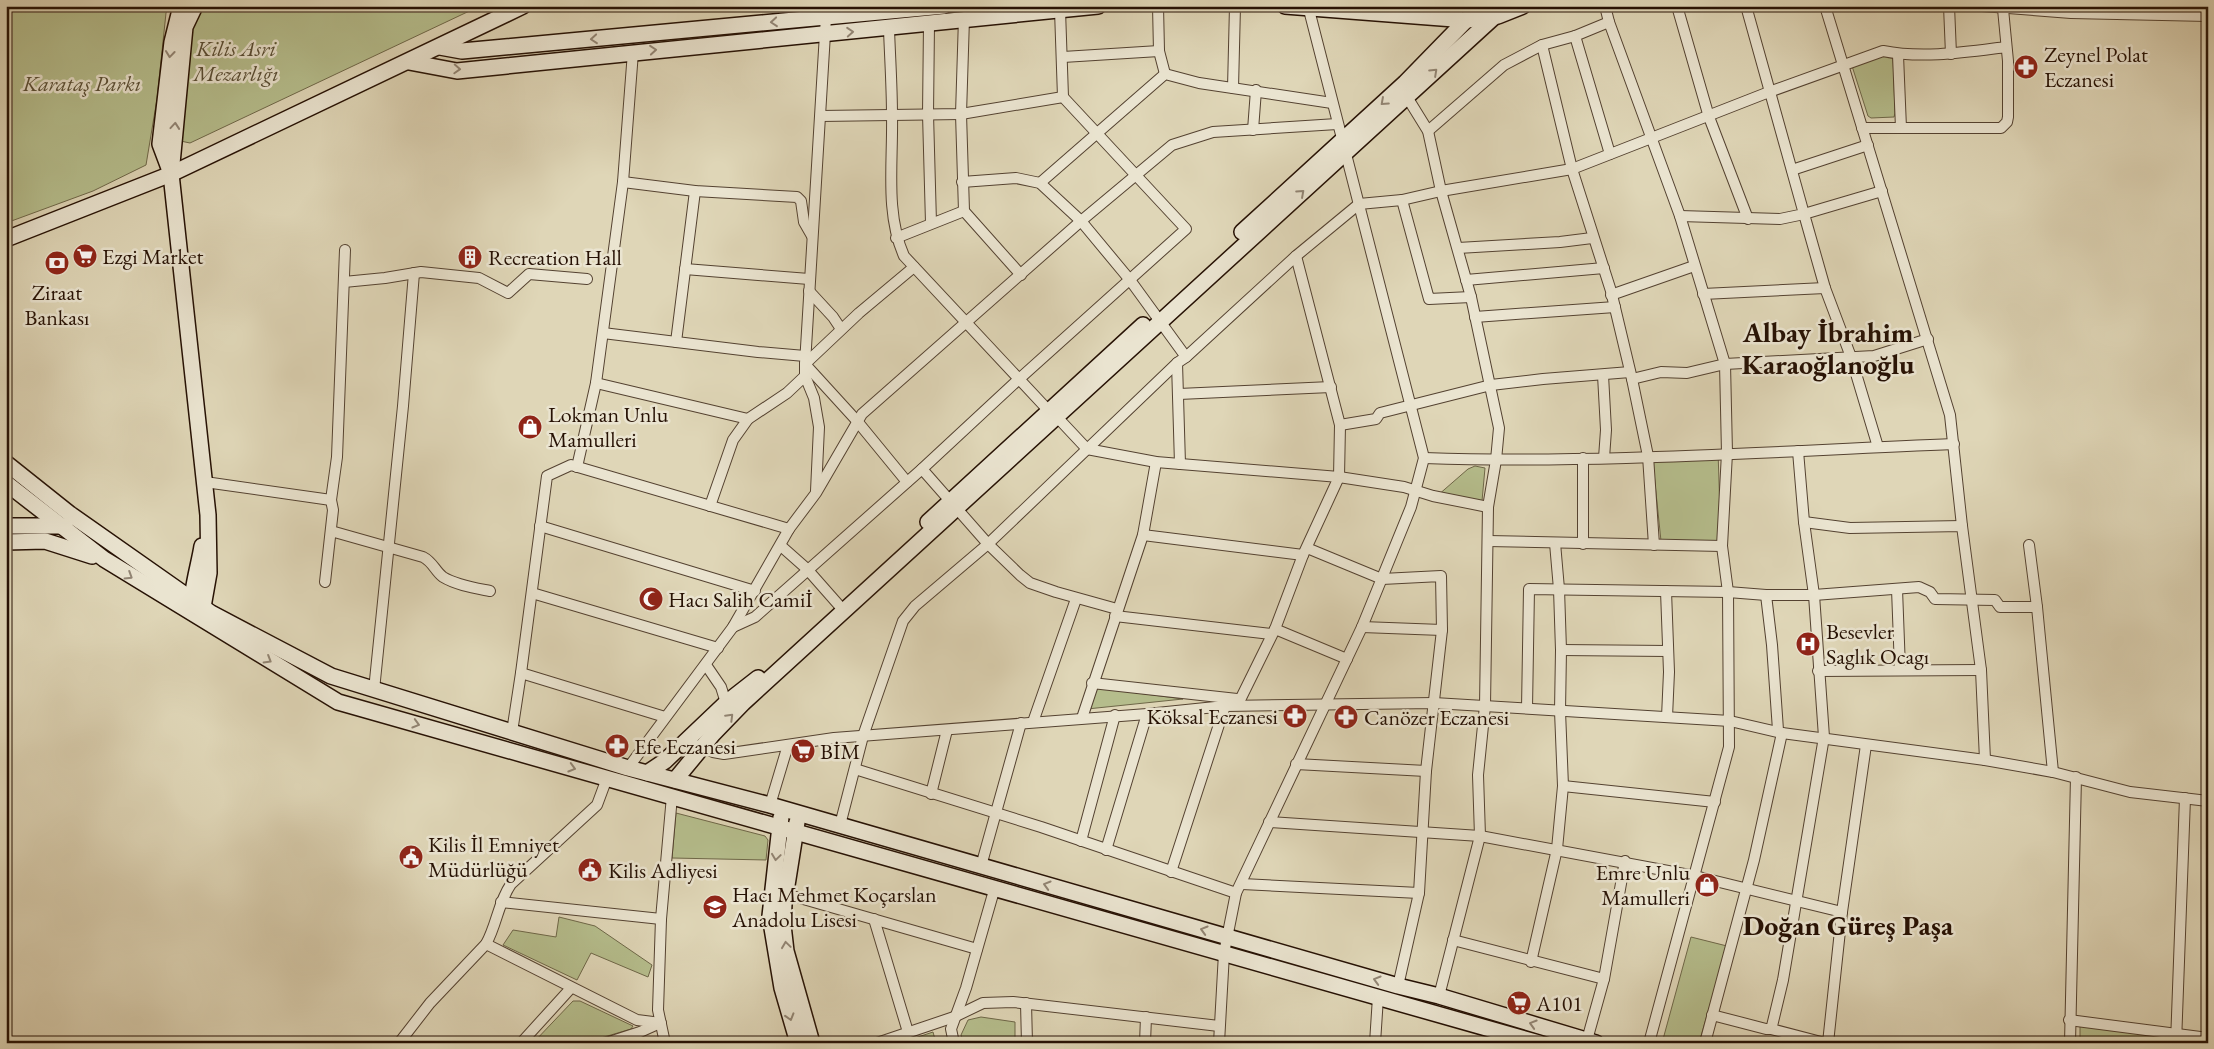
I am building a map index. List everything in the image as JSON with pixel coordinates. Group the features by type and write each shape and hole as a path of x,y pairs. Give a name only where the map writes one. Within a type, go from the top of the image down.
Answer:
{"street":[{"path":"171,174 160,144 172,42 182,6"},
{"path":"195,6 185,27 171,174 208,515 209,573 195,607"},
{"path":"6,240 171,174 523,6"},
{"path":"440,47 462,51 944,6"},
{"path":"409,62 457,70 1098,6"},
{"path":"1158,6 1159,52 1165,74"},
{"path":"1233,88 1236,6"},
{"path":"1285,6 1467,20 1523,6"},
{"path":"675,780 701,747 743,703 841,608 1344,147 1480,6"},
{"path":"1605,6 1609,22 1680,216 1725,364 1727,453 1722,546 1728,592 1729,747 1649,1043"},
{"path":"1677,6 1709,117 1748,219"},
{"path":"1746,6 1825,288 1851,357 1878,447"},
{"path":"1825,6 1950,415 1981,670 1985,760"},
{"path":"1949,6 1951,54"},
{"path":"1982,6 2208,16"},
{"path":"1219,1043 1224,954 1239,888 1362,627 1416,492 1424,458 1308,7"},
{"path":"1862,128 2001,128 2004,126 2008,117 2003,8"},
{"path":"733,626 755,617 922,469 1186,229 1137,174 1063,97 1060,10"},
{"path":"1344,147 1407,98 1498,12"},
{"path":"816,493 819,427 814,398 805,376 805,360 826,17"},
{"path":"964,18 961,114 964,211 1021,275"},
{"path":"1428,131 1504,64 1542,44 1575,36 1609,22"},
{"path":"929,24 928,114 931,223"},
{"path":"889,28 892,114 892,207 896,238 904,256 933,289 1086,449 1156,462 1339,477 1404,487 1416,492 1488,507"},
{"path":"1575,36 1610,154"},
{"path":"1542,44 1572,168 1592,238 1604,268 1631,376 1648,456 1654,545"},
{"path":"840,825 862,736 903,621 915,606 988,544 1177,362 1186,356 1296,256 1359,204 1402,200 1441,191 1572,168 1709,117 1769,92 1883,52 1898,55 1951,54 2006,47"},
{"path":"577,467 596,383 603,333 623,182 633,52"},
{"path":"1063,57 1159,52"},
{"path":"1898,55 1901,128"},
{"path":"1165,74 1199,83 1256,90 1332,103"},
{"path":"1040,183 1165,74"},
{"path":"1252,130 1256,90"},
{"path":"821,116 961,114 1063,97"},
{"path":"1407,98 1428,131 1441,191 1471,297 1499,428 1488,507 1485,706 1478,775 1480,836 1439,996"},
{"path":"628,768 733,626 781,546 789,529 816,493 862,414 1172,145 1213,132 1337,124"},
{"path":"1792,170 1868,145"},
{"path":"962,182 1016,178 1040,183 1081,222 1130,280 1186,356"},
{"path":"623,182 695,191 797,197 801,201 804,222 812,236"},
{"path":"676,342 695,191"},
{"path":"1680,216 1780,219 1804,214 1882,191"},
{"path":"1402,200 1429,299 1471,297"},
{"path":"896,238 964,211"},
{"path":"1458,248 1560,242 1592,238"},
{"path":"325,582 333,510 331,500 337,457 345,250"},
{"path":"1225,706 1240,700 1273,632 1305,552 1339,477 1340,425 1296,256"},
{"path":"1611,294 1694,266"},
{"path":"805,360 914,267"},
{"path":"1466,280 1604,268"},
{"path":"685,269 809,279"},
{"path":"344,282 421,272 479,278 508,293 529,274 588,279"},
{"path":"374,690 414,273"},
{"path":"1703,294 1825,288"},
{"path":"809,291 833,317 841,329"},
{"path":"1475,317 1614,307"},
{"path":"603,333 805,360 907,482"},
{"path":"1340,425 1376,419 1380,413 1491,386 1543,379 1603,375 1631,376 1661,372 1687,373 1725,364 1874,356 1928,339"},
{"path":"1177,362 1180,464"},
{"path":"1603,375 1606,430 1604,458"},
{"path":"710,506 733,440 748,419 787,393 805,376"},
{"path":"596,383 748,419"},
{"path":"1179,394 1331,387"},
{"path":"1424,458 1496,460 1604,458 1954,444"},
{"path":"1771,1029 1783,980 1824,737 1814,595 1804,522 1798,451"},
{"path":"1582,544 1583,458"},
{"path":"1082,718 1092,683 1143,536 1156,462"},
{"path":"6,463 195,607 338,702 1378,997 1498,1037 1539,1043"},
{"path":"512,732 547,476 571,465 789,529"},
{"path":"922,469 988,544 1030,583 1116,612 1273,632 1347,659"},
{"path":"205,482 331,500"},
{"path":"6,484 104,559 331,676 628,768 798,813 1592,1041 1626,861"},
{"path":"12,526 34,505 43,492"},
{"path":"1804,522 1850,528 1962,526"},
{"path":"12,526 61,526 83,523"},
{"path":"38,541 61,526"},
{"path":"540,526 755,590"},
{"path":"331,531 423,557 447,579 490,590"},
{"path":"1143,536 1305,552 1382,579 1441,576 1442,630 1426,771 1419,893 1398,986"},
{"path":"6,542 45,541 104,559"},
{"path":"1488,541 1722,546"},
{"path":"1531,962 1557,849 1563,786 1559,589 1555,543"},
{"path":"2029,545 2053,772"},
{"path":"781,546 807,569 841,608"},
{"path":"1527,708 1529,589 1814,595 1920,587 1930,592 1935,599 1995,600 2000,606 2037,607"},
{"path":"1896,588 1900,669"},
{"path":"1666,591 1668,651 1667,716"},
{"path":"532,593 718,648"},
{"path":"1705,1043 1747,888 1780,731 1766,595"},
{"path":"1033,722 1076,599"},
{"path":"647,772 666,761 726,703 841,608"},
{"path":"1362,627 1442,630"},
{"path":"1561,650 1668,651"},
{"path":"706,665 721,687 726,703"},
{"path":"1818,671 1981,670"},
{"path":"521,673 625,707 665,717"},
{"path":"1092,683 1240,700"},
{"path":"686,742 724,754 862,736 1147,714 1225,706 1434,703 1730,721 1866,746 1985,760 2053,772 2130,792 2208,800"},
{"path":"1171,872 1225,706"},
{"path":"1106,850 1147,714"},
{"path":"1081,840 1115,715"},
{"path":"981,866 1021,724"},
{"path":"931,794 947,730"},
{"path":"788,745 776,807 779,827 770,916 782,988 798,1043"},
{"path":"1712,1015 1826,1043 1842,912 1866,746"},
{"path":"1296,764 1426,771"},
{"path":"855,769 1081,840 1171,872 1239,888 1419,893"},
{"path":"2070,1043 2076,777"},
{"path":"399,1043 430,1003 486,944 493,932 501,902 511,884 597,805 607,778"},
{"path":"1563,786 1715,802"},
{"path":"665,1043 658,1010 661,919 672,796"},
{"path":"2176,1038 2185,798"},
{"path":"798,813 783,925 786,951 812,1043"},
{"path":"1269,822 1480,836 1626,861 1747,888 1842,912"},
{"path":"954,1043 951,1029 954,1017 966,988 995,888"},
{"path":"786,894 978,949"},
{"path":"501,902 661,919"},
{"path":"874,919 908,1032"},
{"path":"1453,940 1531,962 1604,979"},
{"path":"486,944 637,1020 661,1023"},
{"path":"521,1043 571,988"},
{"path":"1375,1043 1378,997"},
{"path":"877,1043 954,1017 983,1003 1026,1003 1219,1026"},
{"path":"1026,1003 1027,1043"},
{"path":"1145,1043 1146,1017"},
{"path":"2070,1020 2176,1038 2208,1038"},
{"path":"606,1043 661,1023"}],"green space":[{"name":"Karataş Parkı","path":"6,6 169,6 166,13 157,99 146,165 93,191 6,223"},
{"name":"Kilis Asri Mezarlığı","path":"195,6 480,6 190,143 171,139"},
{"path":"1888,54 1893,55 1894,117 1871,118 1868,116 1852,66"},
{"path":"1718,451 1721,542 1661,541 1652,454"},
{"path":"1475,466 1485,468 1482,501 1437,496 1468,469"},
{"path":"1093,687 1183,699 1087,709"},
{"path":"676,813 765,836 768,840 766,860 672,858"},
{"path":"559,917 595,926 652,965 648,977 591,953 577,980 503,945 513,930 556,937"},
{"path":"1691,937 1727,946 1699,1043 1662,1043"},
{"path":"573,1001 580,1001 633,1026 631,1029 584,1043 533,1043"},
{"path":"981,1017 1015,1022 1015,1043 963,1043 961,1035 968,1020"},
{"path":"2080,1025 2172,1038 2172,1043 2080,1043"},
{"path":"933,1032 936,1043 900,1043"}],"place":[{"name":"Zeynel Polat Eczanesi","path":"2026,67"},
{"name":"Ezgi Market","path":"85,256"},
{"name":"Recreation Hall","path":"470,257"},
{"name":"Ziraat Bankası","path":"57,263"},
{"name":"Lokman Unlu Mamulleri","path":"530,427"},
{"name":"Hacı Salih Camiİ","path":"651,599"},
{"name":"Besevler Saglık Ocagı","path":"1808,644"},
{"name":"Köksal Eczanesi","path":"1295,716"},
{"name":"Canözer Eczanesi","path":"1346,717"},
{"name":"Efe Eczanesi","path":"617,746"},
{"name":"BİM","path":"803,751"},
{"name":"Kilis İl Emniyet Müdürlüğü","path":"411,857"},
{"name":"Kilis Adliyesi","path":"590,870"},
{"name":"Emre Unlu Mamulleri","path":"1707,885"},
{"name":"Hacı Mehmet Koçarslan Anadolu Lisesi","path":"715,907"},
{"name":"A101","path":"1519,1003"}],"district":[{"name":"Albay İbrahim Karaoğlanoğlu","path":"1828,348"},
{"name":"Doğan Güreş Paşa","path":"1848,925"}]}
